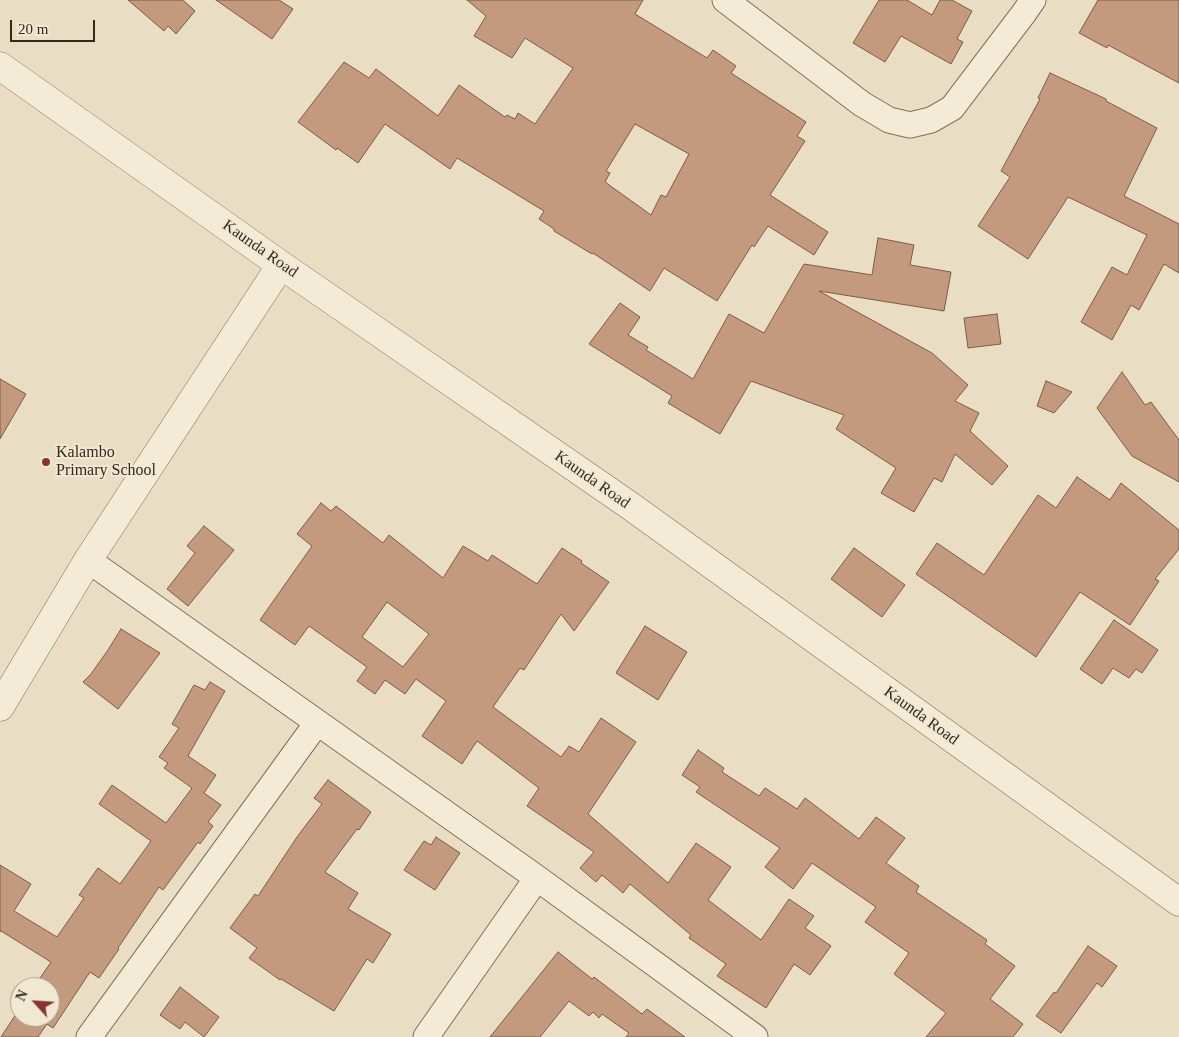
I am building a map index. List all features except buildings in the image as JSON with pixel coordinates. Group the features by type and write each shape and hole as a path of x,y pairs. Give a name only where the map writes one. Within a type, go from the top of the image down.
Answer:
{"street":[{"path":"726,0 862,104 889,120 910,124 931,120 952,108 1033,0"},
{"name":"Kaunda Road","path":"0,66 281,265 637,511 1179,902"},
{"path":"0,707 88,560 281,265"},
{"path":"88,560 537,878 755,1037"},
{"path":"89,1037 317,723"},
{"path":"426,1037 537,878"}],"place":[{"name":"Kalambo Primary School","path":"46,462"}]}
